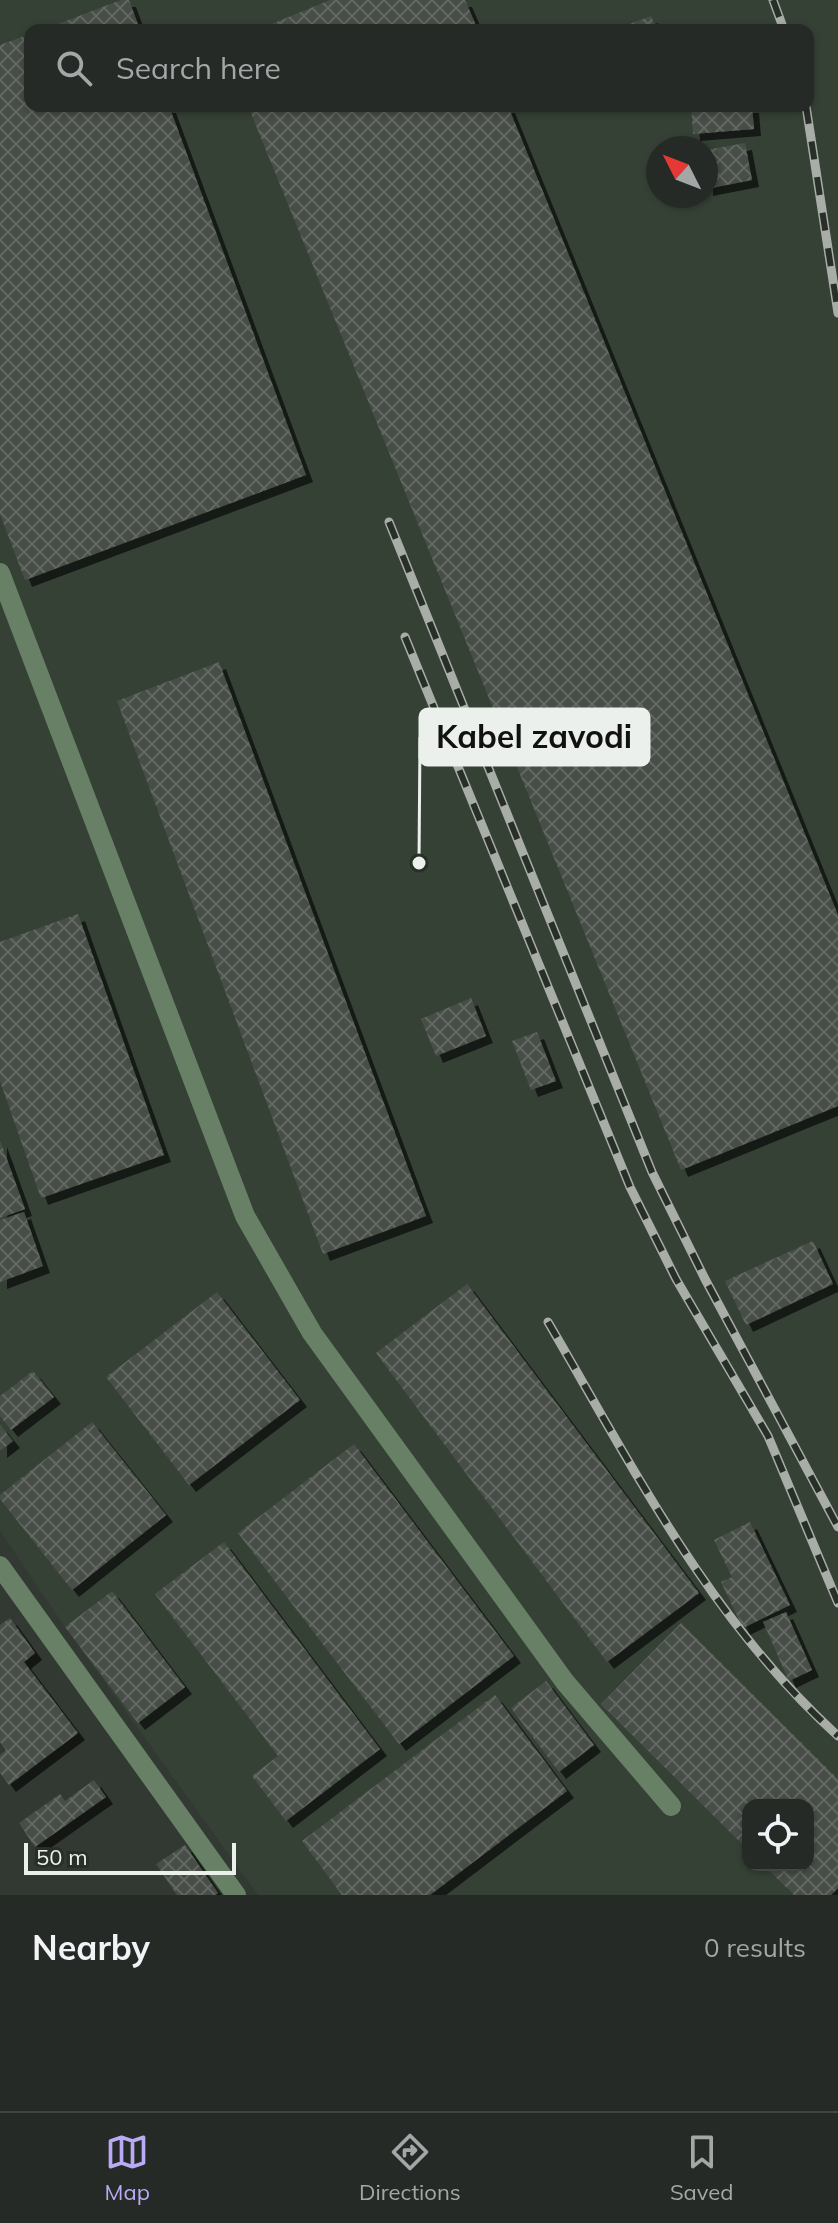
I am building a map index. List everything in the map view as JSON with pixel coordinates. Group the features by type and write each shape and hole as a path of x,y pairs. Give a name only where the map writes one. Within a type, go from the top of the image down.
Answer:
{"street":[{"path":"0,573 245,1216 312,1333 340,1372 565,1682 671,1806"},
{"path":"0,1566 236,1895"}],"shaded area":[{"path":"0,0 838,0 838,1895 258,1895 65,1627 0,1531"}],"building":[{"path":"121,0 129,0 138,24 58,24"},
{"path":"330,0 465,0 475,24 272,24"},
{"path":"651,16 654,24 630,24"},
{"path":"24,36 24,112 171,112 306,475 25,580 0,514 0,45"},
{"path":"250,112 510,112 838,915 838,1106 681,1170"},
{"path":"691,112 753,112 754,129 693,134"},
{"path":"745,143 752,180 718,187 718,148"},
{"path":"219,662 426,1216 323,1254 117,701"},
{"path":"78,914 164,1155 41,1198 0,1081 0,942"},
{"path":"471,998 486,1036 436,1056 421,1019"},
{"path":"537,1032 556,1081 531,1090 512,1041"},
{"path":"0,1140 25,1209 0,1218"},
{"path":"24,1212 43,1266 0,1282 0,1220"},
{"path":"813,1241 833,1284 746,1325 725,1281"},
{"path":"467,1284 699,1593 607,1662 376,1353"},
{"path":"217,1292 300,1400 189,1485 106,1377"},
{"path":"33,1371 54,1397 11,1430 0,1416 0,1396"},
{"path":"92,1422 166,1515 72,1590 0,1499 0,1495"},
{"path":"0,1425 13,1441 0,1451"},
{"path":"354,1444 514,1656 399,1744 238,1533"},
{"path":"750,1522 790,1605 743,1628 721,1582 732,1577 714,1540"},
{"path":"224,1542 380,1749 286,1821 252,1776 278,1756 155,1594"},
{"path":"112,1591 185,1687 138,1723 65,1627"},
{"path":"786,1612 812,1670 789,1681 763,1622"},
{"path":"10,1618 35,1653 24,1662 78,1733 9,1785 0,1773 0,1755 6,1750 0,1742 0,1625"},
{"path":"681,1623 838,1779 838,1888 831,1895 794,1895 769,1871 814,1871 814,1799 742,1799 742,1844 601,1704"},
{"path":"546,1681 594,1745 559,1772 511,1708"},
{"path":"495,1695 567,1791 430,1895 342,1895 302,1841"},
{"path":"94,1780 106,1797 35,1847 19,1823 60,1794 65,1801"},
{"path":"185,1845 218,1893 215,1895 177,1895 156,1864"}],"railway":[{"path":"773,0 782,24"},
{"path":"807,112 838,313"},
{"path":"389,522 652,1172 705,1279 838,1527"},
{"path":"405,637 630,1187 676,1279 768,1436 838,1603"},
{"path":"548,1322 644,1487 713,1593 792,1691 838,1736"}],"place":[{"name":"Kabel zavodi","path":"419,863"}]}
